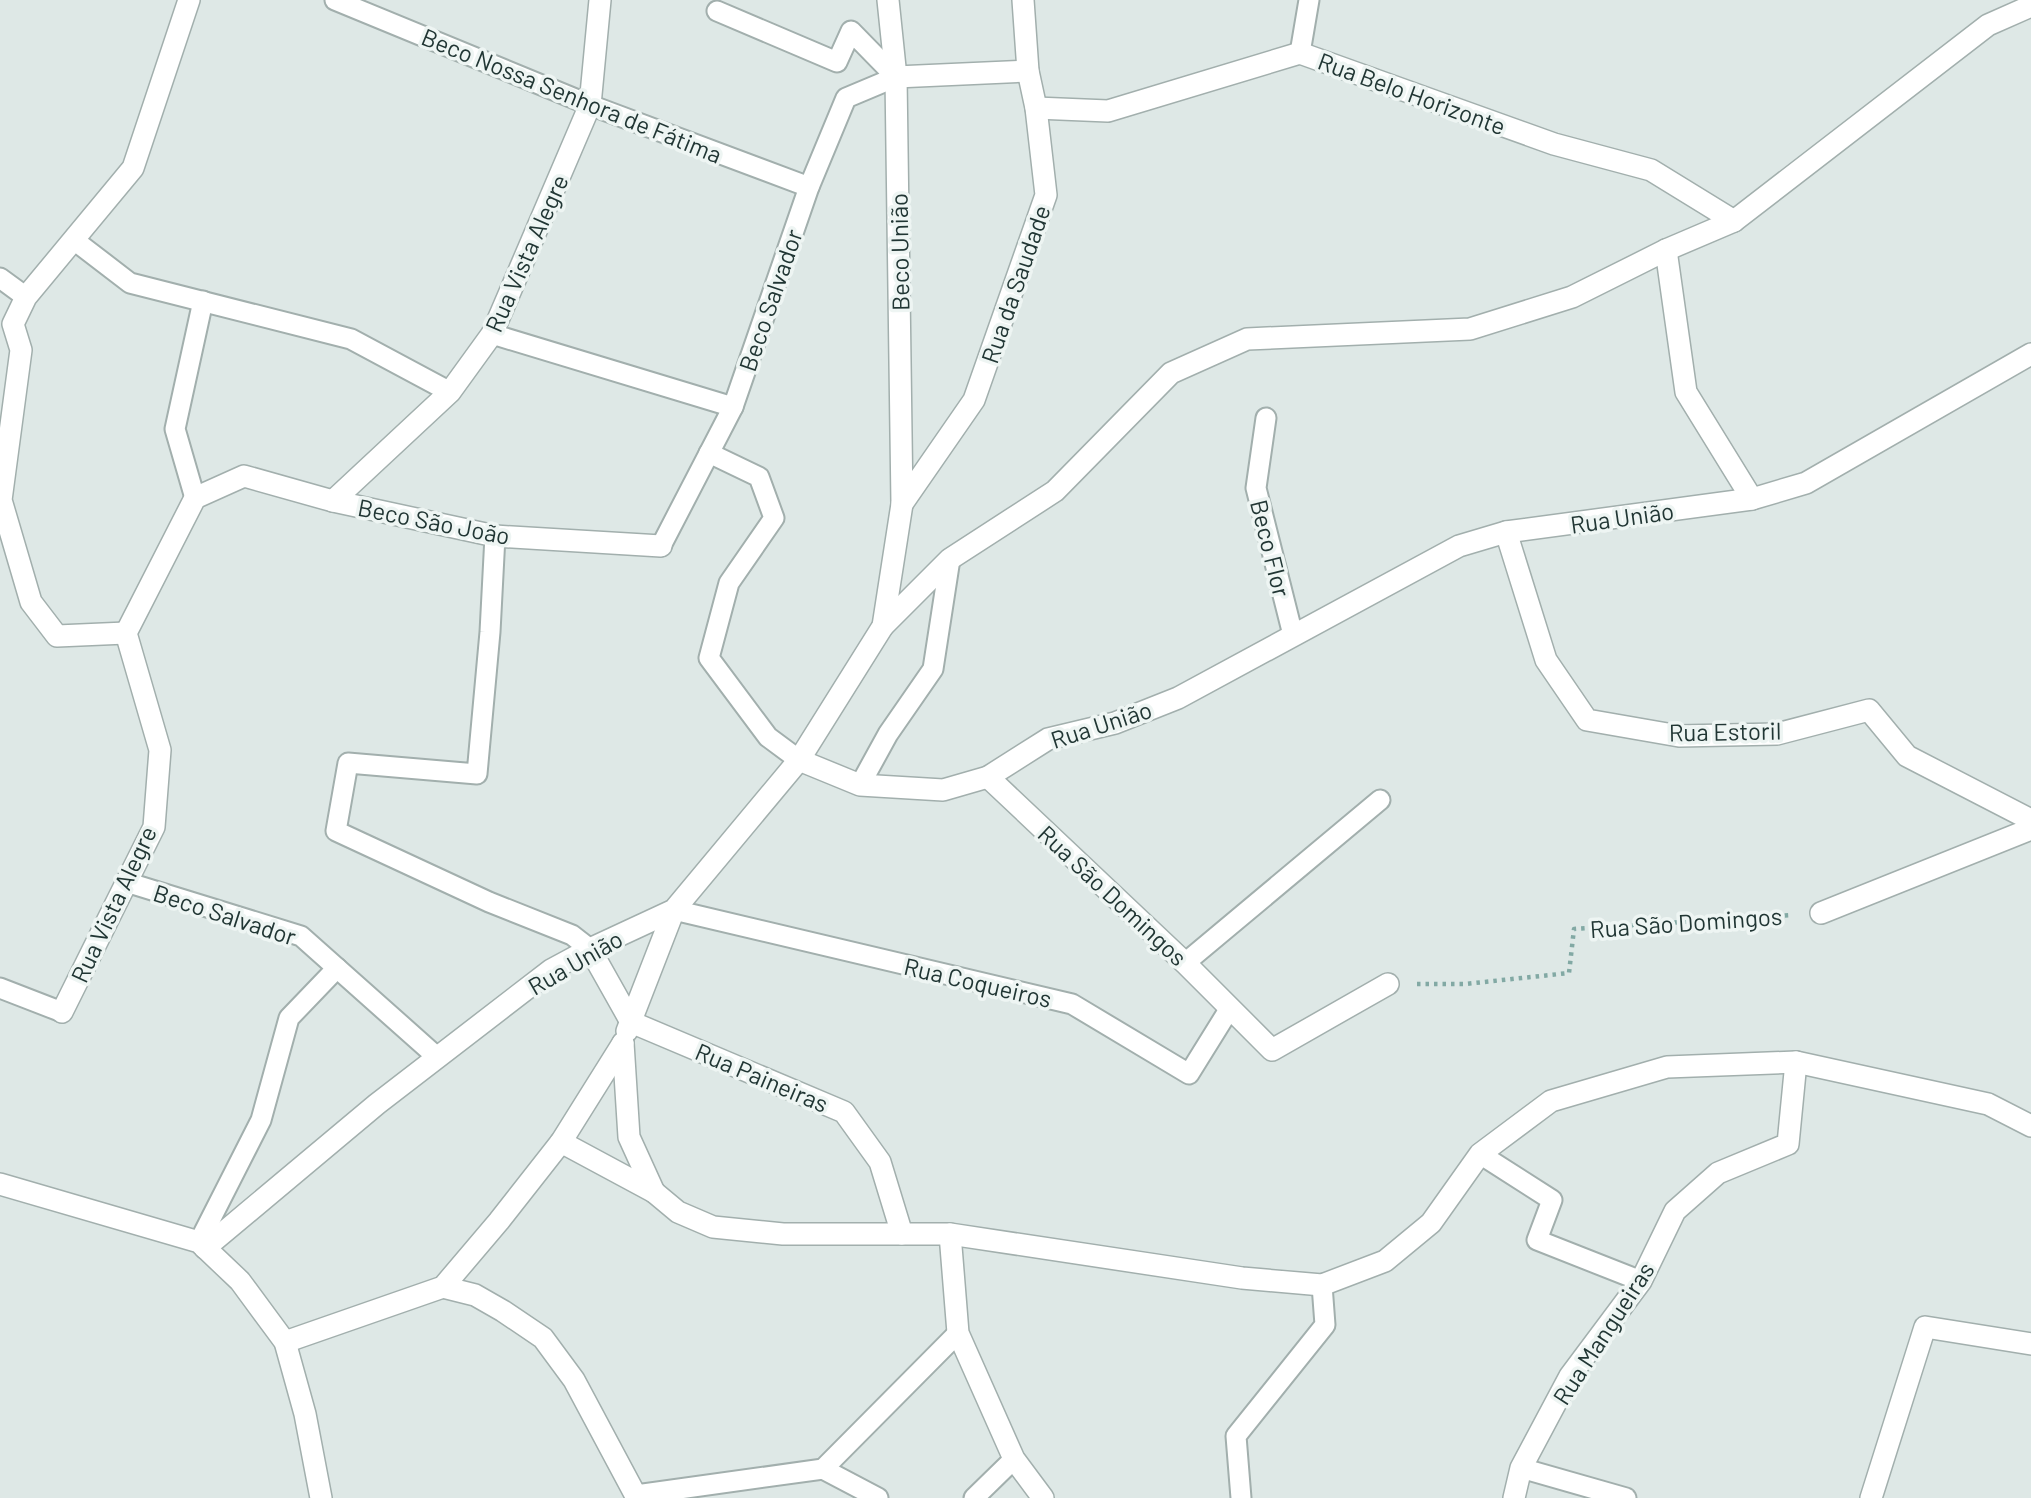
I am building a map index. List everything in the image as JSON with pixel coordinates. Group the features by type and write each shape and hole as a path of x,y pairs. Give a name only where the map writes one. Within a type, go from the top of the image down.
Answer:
{"street":[{"path":"190,0 134,168 26,297 13,324 21,349 1,500 32,602 57,636 126,632 195,498 244,476 333,501"},
{"name":"Rua Vista Alegre","path":"333,501 450,392 492,334 590,105 600,0"},
{"name":"Beco União","path":"883,626 902,504 896,77 888,0"},
{"name":"Rua da Saudade","path":"902,504 974,400 1046,195 1037,108 1028,71 1023,0"},
{"path":"799,760 883,626 950,559 1055,491 1171,373 1247,339 1470,329 1572,297 1666,250 1734,221 1988,24 2031,6"},
{"name":"Rua Belo Horizonte","path":"1037,108 1108,111 1300,53 1554,144 1651,170 1734,221"},
{"path":"896,77 1028,71"},
{"path":"1666,250 1686,392 1752,499"},
{"name":"Rua União","path":"202,1245 437,1057 551,970 674,910 799,760 860,785 943,790 988,777 1048,739 1115,723 1178,698 1459,546 1506,532 1752,499 1806,483 2029,362"},
{"name":"Beco São João","path":"333,501 495,536 661,546"},
{"name":"Rua Estoril","path":"1506,532 1546,660 1587,720 1679,736 1777,734 1869,710 1907,756 2031,820"},
{"name":"Rua Vista Alegre","path":"62,1012 154,827 160,750 126,632"},
{"name":"Rua São Domingos","path":"988,777 1185,963 1272,1050 1388,984"},
{"path":"1821,913 2031,829"},
{"path":"285,1342 443,1287 561,1142 622,1043 674,910"},
{"path":"590,949 631,1022"},
{"name":"Rua Paineiras","path":"631,1022 844,1112 880,1162 902,1234"},
{"path":"622,1043 628,1137 654,1192"},
{"path":"561,1142 654,1192 678,1212 713,1227 783,1234 950,1234 1242,1278 1322,1285 1385,1261 1431,1223 1480,1154 1551,1101 1667,1067 1796,1062 1988,1104 2031,1126"},
{"name":"Rua Mangueiras","path":"1514,1498 1521,1468 1570,1376 1641,1281 1675,1211 1718,1173 1787,1144 1796,1062"},
{"path":"0,1184 202,1245 240,1281 285,1342 306,1414 321,1498"},
{"path":"950,1234 958,1333 1014,1459 1043,1498"},
{"path":"443,1287 475,1295 543,1338 574,1380 636,1496"},
{"path":"1871,1498 1925,1328 2031,1344"}],"lane":[{"name":"Beco Nossa Senhora de Fátima","path":"335,0 590,105 809,187"},
{"path":"1300,53 1309,0"},
{"path":"717,11 837,62 851,31 896,77"},
{"name":"Beco Salvador","path":"661,546 733,407 809,187 846,98 896,77"},
{"path":"74,240 130,283 351,339 450,392"},
{"path":"0,278 26,297"},
{"path":"195,498 175,429 202,302"},
{"path":"492,334 733,407"},
{"name":"Beco Flor","path":"1266,418 1256,488 1293,635"},
{"path":"709,453 759,477 774,518 729,583 709,658 768,737 799,760"},
{"path":"495,536 490,632 477,774 348,763 336,831 489,902 572,935 590,949"},
{"path":"860,785 888,734 933,669 950,559"},
{"path":"1185,963 1380,800"},
{"name":"Beco Salvador","path":"126,882 301,936 437,1057"},
{"name":"Rua Coqueiros","path":"674,910 1072,1004 1189,1074 1230,1008"},
{"path":"202,1245 261,1120 289,1018 337,968"},
{"path":"0,988 62,1012"},
{"path":"1480,1154 1552,1200 1537,1240 1641,1281"},
{"path":"1241,1498 1236,1436 1325,1325 1322,1285"},
{"path":"823,1469 958,1333"},
{"path":"974,1498 1014,1459"},
{"path":"1521,1468 1626,1498"},
{"path":"636,1496 823,1469 878,1498"}],"path":[{"name":"Rua São Domingos","path":"1388,984 1465,984 1569,973 1574,929 1821,913"}]}
